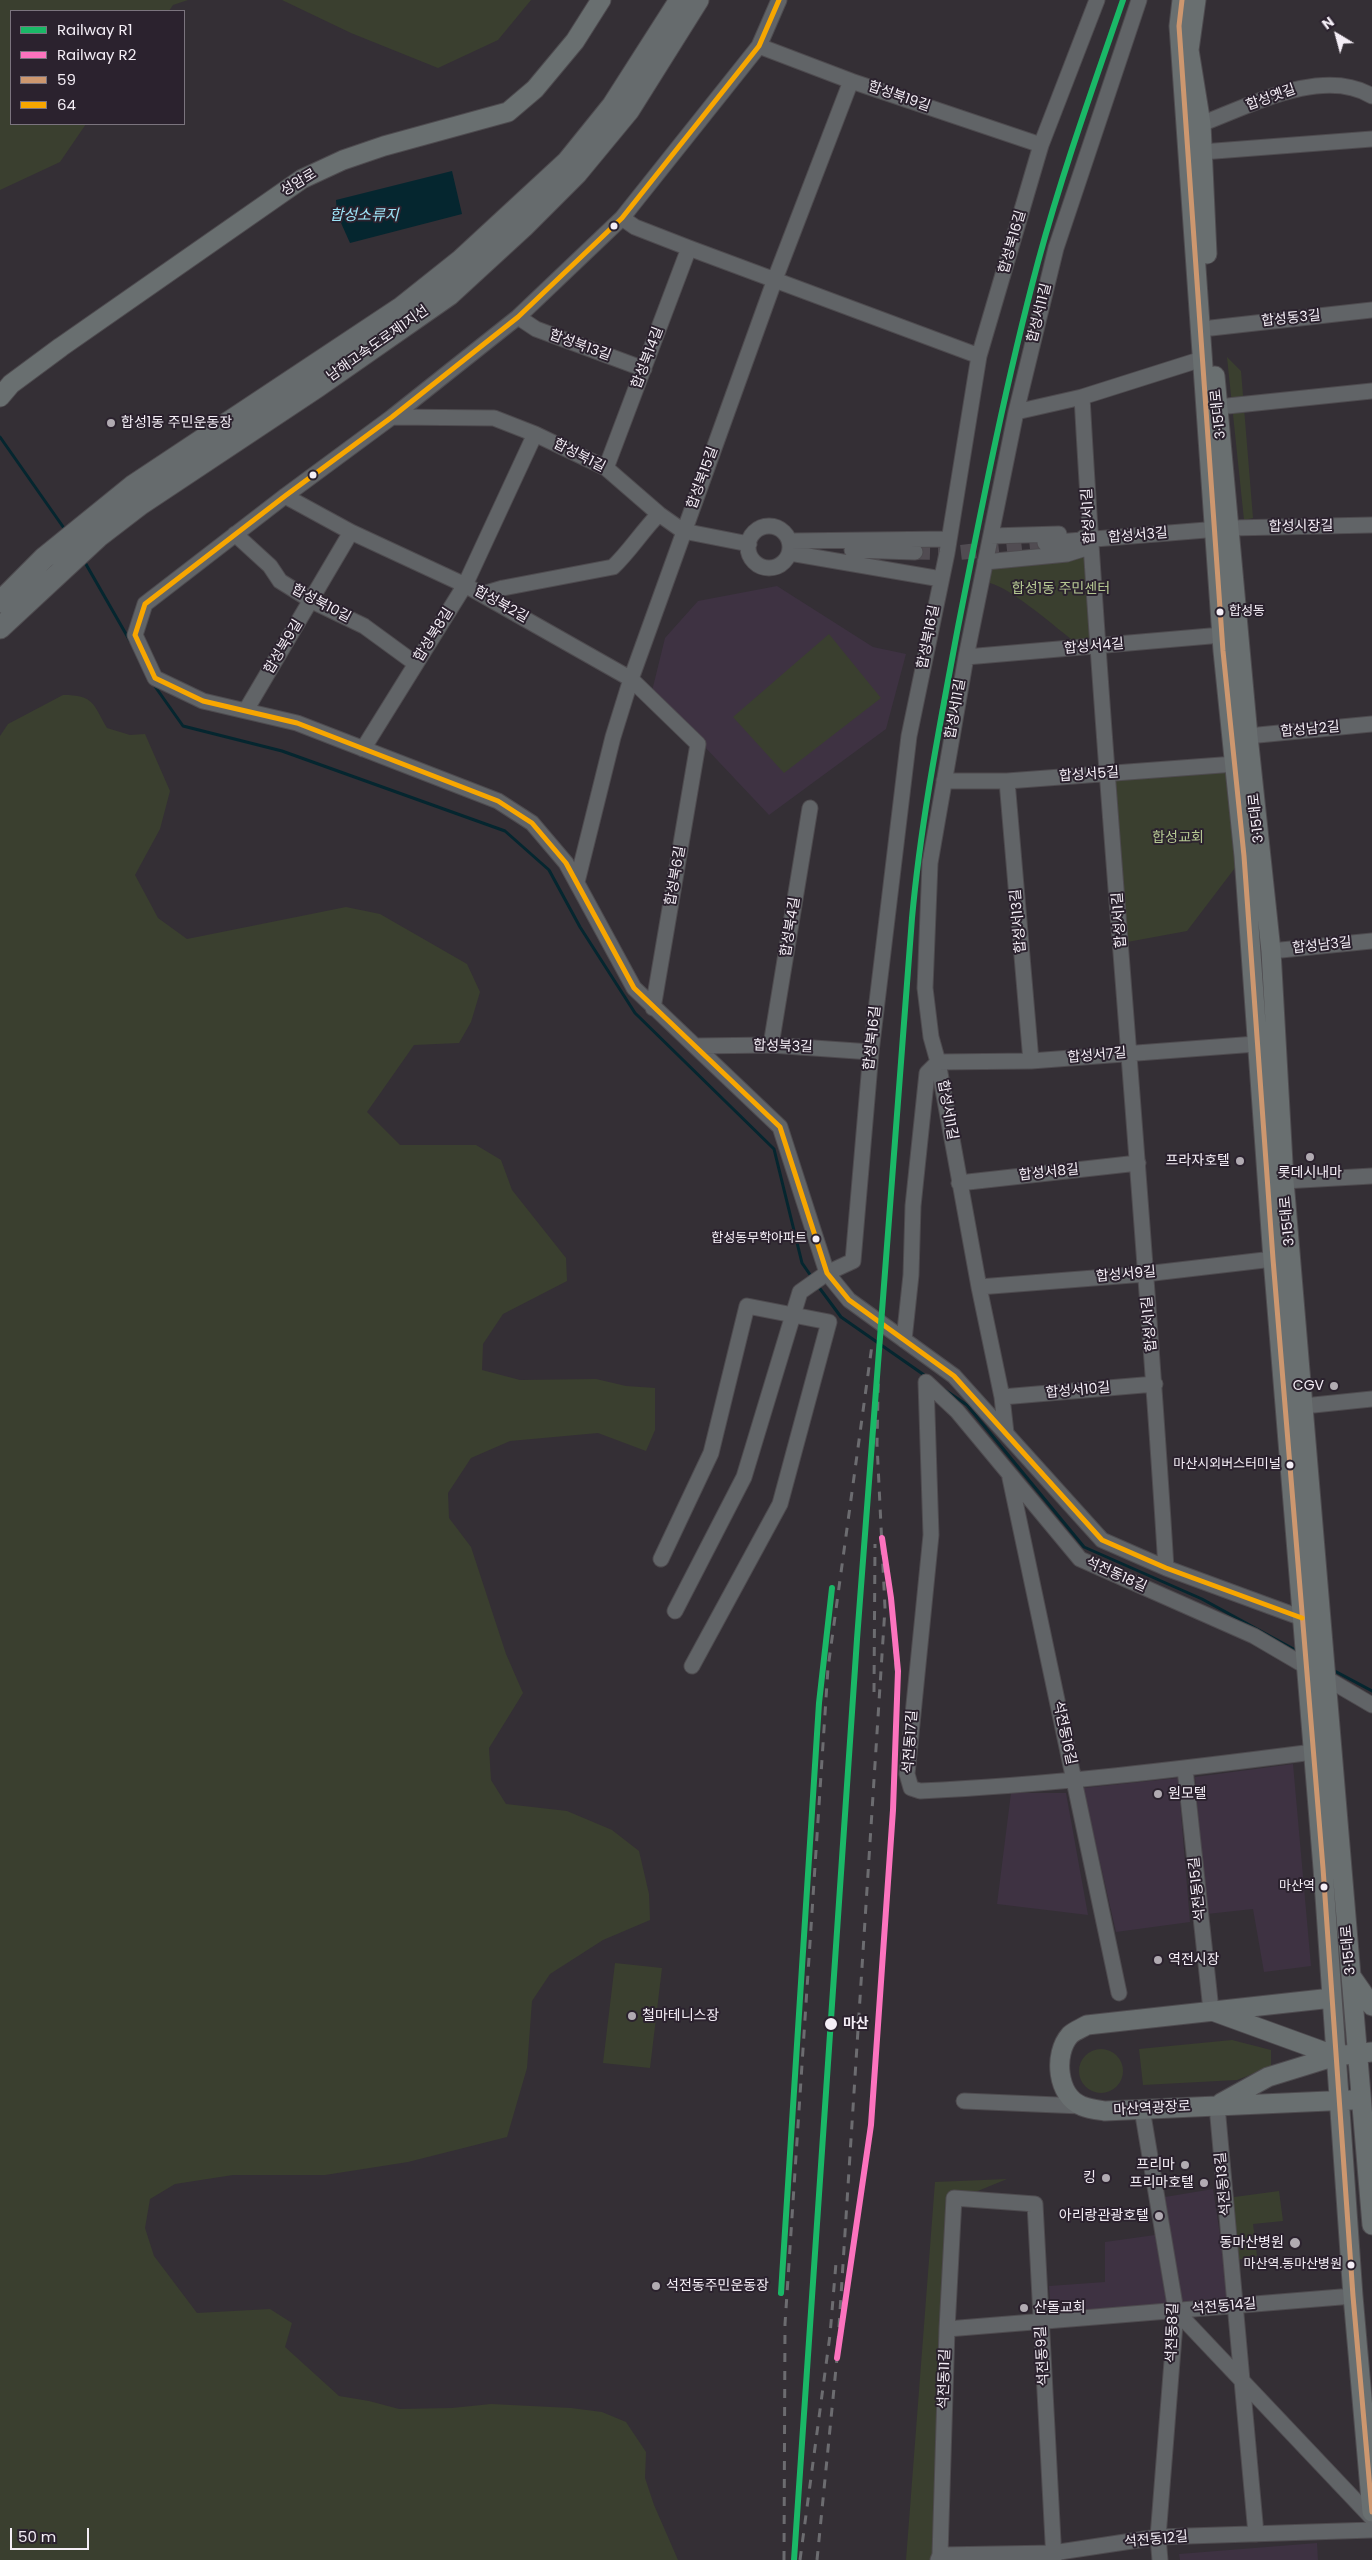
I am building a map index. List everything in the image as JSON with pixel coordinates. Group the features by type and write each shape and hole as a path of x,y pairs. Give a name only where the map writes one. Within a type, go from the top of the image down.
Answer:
{"highway":[{"name":"남해고속도로제1지선","path":"0,628 61,572 92,530 134,485 402,307 461,260 567,162 613,105 680,0"},
{"name":"남해고속도로제1지선","path":"0,602 44,558 141,504 317,387 455,288 523,227 577,173 629,110 698,0"}],"main road":[{"name":"성암로","path":"0,397 11,384 61,347 302,179 343,160 384,146 508,112 535,89 575,41 601,0"},
{"name":"3·15대로","path":"1182,0 1179,26 1202,359 1248,736 1271,951 1284,1181 1322,1636 1351,1975 1365,2053 1361,2100 1372,2225"},
{"name":"3·15대로","path":"1196,0 1189,50 1201,124 1211,328 1218,407 1222,529 1222,635 1244,856 1256,1044 1303,1625 1308,1665 1353,2296 1372,2512"},
{"path":"1351,1975 1372,2006"},
{"path":"1081,2106 1067,2093 1060,2079 1061,2056 1070,2035 1087,2025 1332,1998"},
{"path":"1211,2010 1336,2056"},
{"path":"1217,2106 1268,2078 1336,2056 1365,2053"},
{"path":"1361,2100 1372,2083"},
{"name":"마산역광장로","path":"1081,2106 1105,2111 1361,2100"}],"street":[{"path":"779,0 759,46 622,218 518,317 392,417 285,496 145,604 135,635 155,678 203,701 297,723 498,801 532,823 566,863 634,988 780,1127 825,1274 849,1300 954,1376 1102,1540 1303,1625"},
{"name":"합성북16길","path":"825,1274 853,1262 871,1052 909,736 949,539 979,356 1041,145 1096,0"},
{"name":"합성서11길","path":"1006,1433 1002,1397 979,1288 938,1062 930,1037 925,988 930,863 966,657 1016,412 1056,248 1140,0"},
{"name":"합성북19길","path":"759,46 851,81 1041,145"},
{"name":"합성북15길","path":"577,882 612,736 631,679 775,279 851,81"},
{"name":"합성옛길","path":"1201,124 1304,86 1333,85 1364,90 1372,96"},
{"path":"1202,152 1372,139"},
{"path":"622,218 635,227 689,248 979,356"},
{"name":"합성북14길","path":"606,468 689,248"},
{"name":"합성동3길","path":"1211,328 1372,310"},
{"name":"합성북13길","path":"518,317 536,329 644,369"},
{"path":"1016,412 1082,397 1202,359"},
{"path":"1218,407 1372,391"},
{"name":"합성서1길","path":"1082,397 1088,540 1099,648 1131,1053 1155,1384 1166,1568"},
{"name":"합성북1길","path":"392,417 494,418 535,434 606,468 659,514 684,531 749,544"},
{"name":"합성북8길","path":"363,749 465,585 535,434"},
{"name":"합성북2길","path":"285,496 351,532 483,594 631,679 698,744"},
{"path":"483,594 503,588 613,568 625,556 643,530 659,514"},
{"name":"합성시장길","path":"1222,529 1372,525"},
{"path":"790,547 783,563 777,566 764,567 753,560 750,555 749,544 753,534 765,526 779,528 790,547 941,579"},
{"name":"합성서3길","path":"1045,543 1222,529"},
{"name":"합성북9길","path":"246,710 351,532"},
{"name":"합성북10길","path":"235,534 270,566 280,581 312,601 364,626 416,664"},
{"path":"985,562 1067,554 1082,549 1088,540 1079,534 991,536"},
{"path":"790,547 949,539"},
{"path":"790,547 915,552"},
{"name":"합성서4길","path":"966,657 1099,648 1222,635"},
{"name":"합성남2길","path":"1248,736 1372,724"},
{"name":"합성북6길","path":"653,1008 698,744"},
{"name":"합성서5길","path":"944,780 1007,781 1235,764"},
{"name":"합성서13길","path":"1007,781 1031,1061"},
{"name":"합성북4길","path":"771,1045 810,808"},
{"name":"합성남3길","path":"1271,951 1372,941"},
{"name":"합성서7길","path":"938,1062 1031,1061 1256,1044"},
{"name":"합성북3길","path":"696,1046 771,1045 871,1052"},
{"path":"904,1340 911,1275 913,1206 928,1073 938,1062"},
{"name":"합성서8길","path":"960,1183 1138,1163"},
{"path":"1284,1181 1372,1176"},
{"name":"합성서9길","path":"979,1288 1146,1274 1273,1259"},
{"path":"675,1611 744,1477 800,1292 825,1274"},
{"path":"662,1559 711,1453 747,1306 828,1322 780,1504 692,1666"},
{"name":"석전동18길","path":"926,1382 957,1411 1080,1559 1254,1636 1308,1665 1372,1705"},
{"name":"석전동17길","path":"926,1382 931,1535 907,1774 911,1788 920,1791 977,1788 1185,1768 1313,1752"},
{"name":"합성서10길","path":"1002,1397 1155,1384"},
{"path":"1304,1406 1372,1399"},
{"name":"석전동16길","path":"1009,1474 1119,1993"},
{"name":"석전동15길","path":"1185,1768 1211,2010"},
{"path":"964,2101 1081,2106"},
{"name":"석전동13길","path":"1217,2106 1256,2534"},
{"name":"석전동8길","path":"1142,2108 1176,2311 1158,2538 1160,2560"},
{"name":"석전동9길","path":"954,2198 1035,2204 1054,2556"},
{"name":"석전동11길","path":"939,2558 947,2329 954,2198"},
{"name":"석전동14길","path":"947,2329 1353,2296"},
{"path":"1176,2311 1372,2518"},
{"name":"석전동12길","path":"939,2558 1054,2556 1158,2538 1372,2530"}],"shaded area":[{"path":"777,586 873,647 906,654 886,729 769,815 652,691 665,638 698,601"},
{"name":"역전시장","path":"1293,1764 1311,1966 1264,1972 1253,1909 1207,1914 1195,1777"},
{"path":"1178,1778 1190,1922 1116,1932 1083,1788"},
{"path":"1011,1793 1066,1793 1088,1915 997,1904"},
{"path":"1213,2189 1230,2300 1182,2302 1165,2197"},
{"path":"1155,2235 1167,2306 1051,2315 1049,2286 1105,2282 1105,2242"},
{"path":"1317,2543 1318,2560 1180,2560 1179,2554"}],"green space":[{"path":"0,0 188,0 173,5 170,10 10,10 10,125 85,125 60,162 0,190"},
{"path":"282,0 531,0 498,40 438,68 351,33"},
{"path":"1227,357 1241,371 1253,518 1244,520"},
{"name":"합성1동 주민센터","path":"1085,540 1099,648 1073,649 1071,639 1029,606 1004,589 985,582 985,562"},
{"path":"829,634 881,698 784,773 733,717"},
{"path":"63,695 81,697 91,702 107,728 130,735 145,734 170,791 160,829 135,875 158,918 187,939 346,907 380,914 467,964 480,992 471,1022 459,1043 414,1045 367,1112 400,1145 476,1145 501,1160 512,1190 566,1258 567,1281 503,1314 483,1344 482,1370 520,1380 596,1379 626,1386 655,1388 655,1430 646,1451 598,1433 510,1441 471,1458 448,1493 449,1518 471,1547 506,1654 523,1693 489,1748 491,1780 506,1804 567,1811 612,1830 639,1851 649,1894 650,1920 603,1940 550,1974 532,2001 527,2068 507,2137 408,2162 325,2175 233,2175 175,2184 150,2199 145,2228 154,2256 197,2313 270,2309 292,2323 285,2347 339,2396 399,2409 452,2408 491,2404 571,2408 602,2412 626,2422 646,2452 645,2478 654,2505 678,2560 0,2560 0,736 8,724"},
{"name":"합성교회","path":"1235,764 1244,856 1187,931 1122,943 1109,774"},
{"name":"철마테니스장","path":"615,1963 662,1968 650,2068 603,2063"},
{"path":"1232,2040 1271,2050 1271,2067 1237,2080 1143,2085 1139,2049"},
{"path":"1097,2049 1105,2049 1117,2055 1123,2071 1117,2087 1105,2093 1097,2093 1085,2087 1079,2075 1079,2067 1085,2055"},
{"path":"1007,2179 951,2202 934,2560 906,2560 935,2182"},
{"path":"1279,2191 1283,2221 1253,2224 1257,2256 1237,2260 1227,2198"}],"water":[{"name":"합성소류지","path":"452,171 462,214 350,243 337,214 336,200"}],"waterway":[{"path":"0,437 66,531"},
{"path":"83,559 130,641"},
{"path":"154,685 183,726 282,751 505,831 549,870 580,927 635,1013 774,1149 802,1263 813,1279"},
{"path":"818,1286 841,1317 927,1377"},
{"path":"942,1388 967,1405 1084,1547 1202,1599 1299,1652"},
{"path":"1331,1669 1372,1691"}],"tunnel":[{"path":"915,552 955,553 1045,543"}],"railway":[{"path":"784,2560 785,2324 828,1668 872,1345"},
{"path":"817,2560 837,2358 885,1608 877,1444 879,1345"},
{"path":"874,1692 875,1544"},
{"path":"849,2281 871,2125 893,1810 898,1695 891,1599"},
{"path":"800,2560 830,2335 836,2263"}],"rail line":[{"name":"R1","path":"794,2560 857,1639 912,918 920,845 958,627 1015,352 1057,196 1123,0"},
{"name":"R2","path":"837,2358 871,2125 893,1810 898,1671 891,1598 882,1538"},
{"name":"R1","path":"781,2293 819,1703 832,1588"}],"transit line":[{"name":"64","path":"779,0 759,46 622,218 518,317 392,417 285,496 145,604 135,635 155,678 203,701 297,723 498,801 532,823 566,863 634,988 780,1127 827,1273 849,1300 954,1376 1102,1540 1166,1568 1302,1618"},
{"name":"59","path":"1182,0 1179,26 1223,651 1244,856 1273,1259 1323,1868 1353,2296 1372,2512"}],"place":[{"name":"합성1동 주민운동장","path":"111,423"},
{"name":"합성동","path":"1220,612"},
{"name":"롯데시내마","path":"1310,1157"},
{"name":"프라자호텔","path":"1240,1161"},
{"name":"합성동무학아파트","path":"816,1239"},
{"name":"CGV","path":"1334,1386"},
{"name":"마산시외버스터미널","path":"1290,1465"},
{"name":"원모텔","path":"1158,1794"},
{"name":"마산역","path":"1324,1887"},
{"name":"역전시장","path":"1158,1960"},
{"name":"철마테니스장","path":"632,2016"},
{"name":"마산","path":"831,2024"},
{"name":"프리마","path":"1185,2165"},
{"name":"킹","path":"1106,2178"},
{"name":"프리마호텔","path":"1204,2183"},
{"name":"아리랑관광호텔","path":"1159,2216"},
{"name":"동마산병원","path":"1295,2243"},
{"name":"마산역.동마산병원","path":"1351,2265"},
{"name":"석전동주민운동장","path":"656,2286"},
{"name":"산돌교회","path":"1024,2308"}]}
